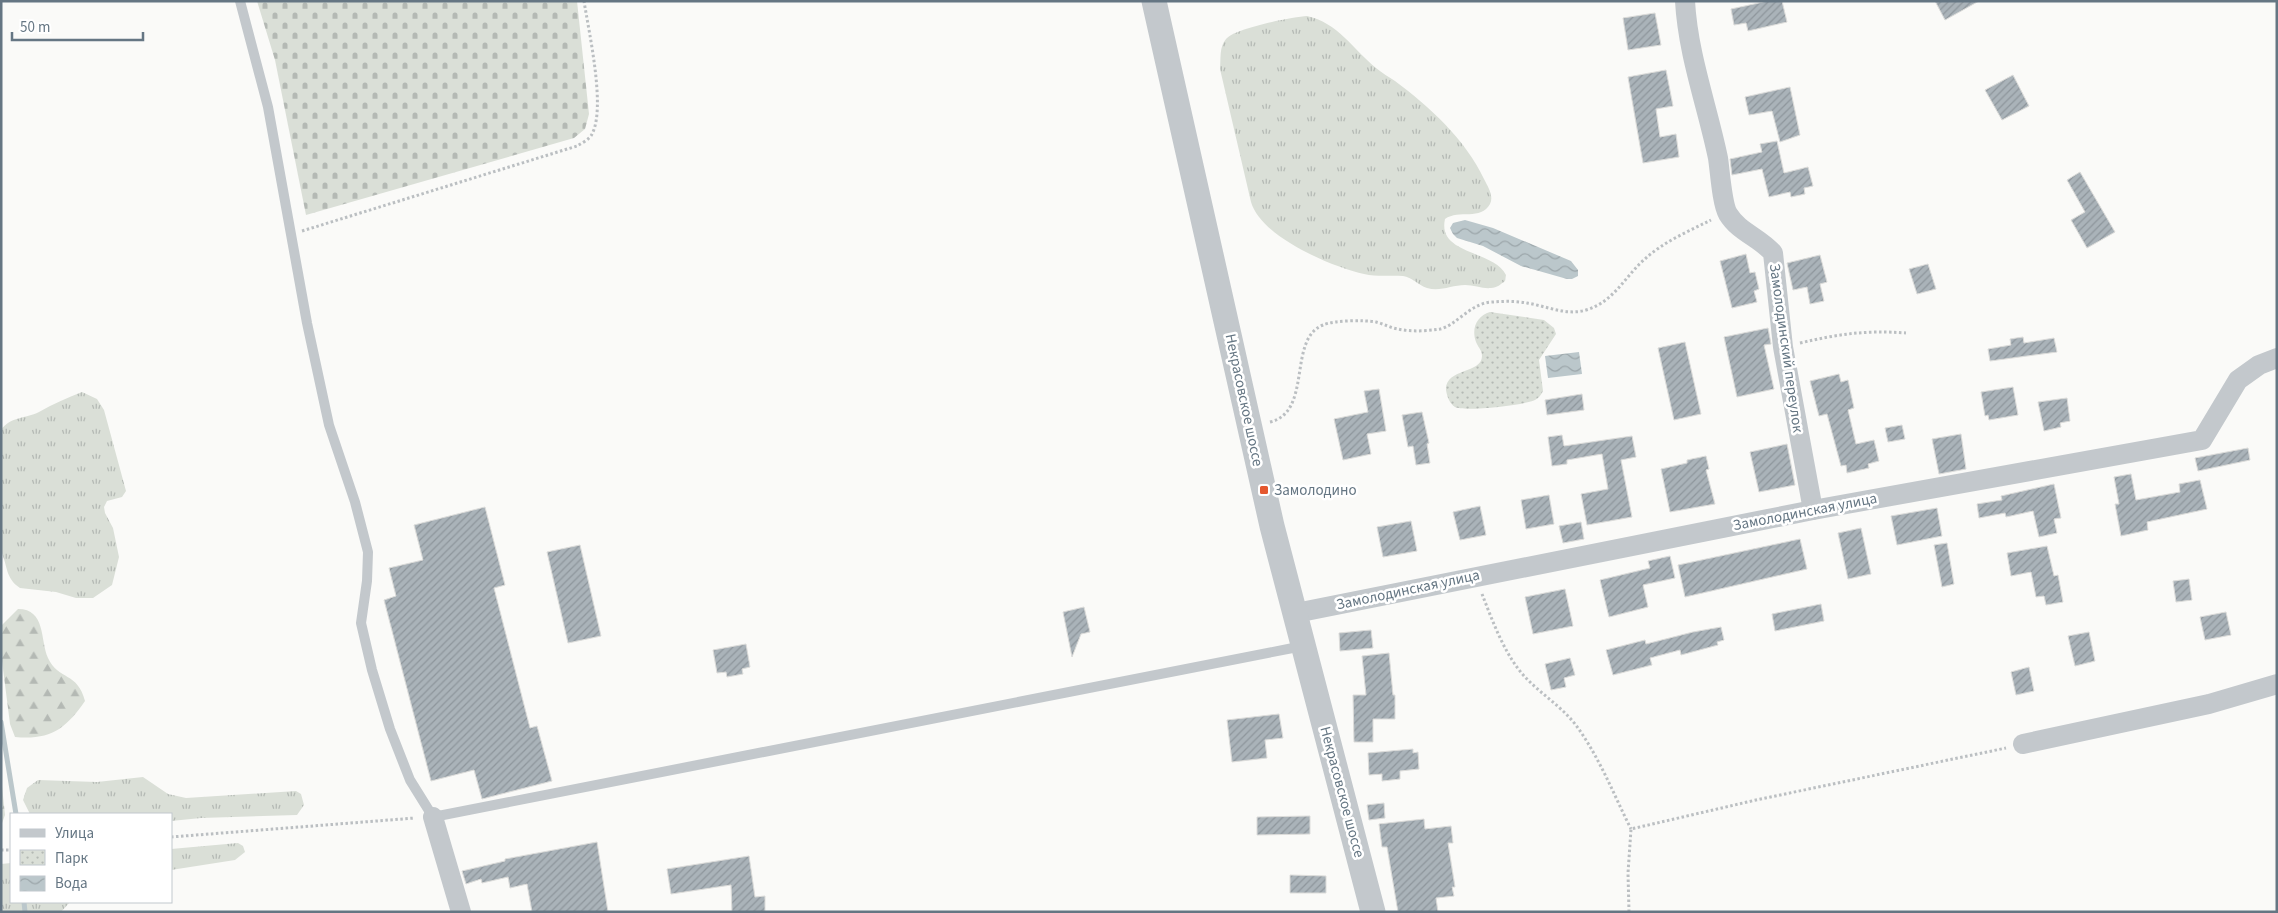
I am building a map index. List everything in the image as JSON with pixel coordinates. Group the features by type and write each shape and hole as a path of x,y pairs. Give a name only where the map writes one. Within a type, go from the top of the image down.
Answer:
{"street":[{"name":"Некрасовское шоссе","path":"1154,1 1272,526 1373,912"},
{"path":"1685,1 1686,24 1718,158 1727,212"},
{"name":"Замолодинский переулок","path":"1727,212 1741,230 1764,243 1773,253 1783,347 1813,510"},
{"name":"Замолодинская улица","path":"1296,614 1476,576 1813,510 2202,440 2238,380 2258,365 2277,358"},
{"path":"2023,744 2209,704 2277,684"},
{"path":"433,817 461,912"}],"lane":[{"path":"240,1 268,107 307,323 329,425 356,502 368,552 362,623 372,670 390,729 410,780 433,817 1304,646"}],"path":[{"path":"292,234 577,146 592,136 596,122 598,102 584,1"},
{"path":"1251,426 1275,420 1288,411 1296,392 1305,346 1313,332 1323,325 1336,322 1376,322 1398,330 1442,329 1472,308 1490,302 1526,303 1566,312 1587,310 1600,305 1612,295 1646,258 1683,234 1727,212"},
{"path":"1783,347 1846,333 1874,330 1906,333"},
{"path":"1476,576 1494,624 1509,652 1524,676 1553,701 1578,727 1598,761 1630,829 1629,912"},
{"path":"1630,829 1756,800 2023,744"},
{"path":"172,837 433,817"}],"green space":[{"path":"257,1 577,1 589,114 585,129 574,138 306,215 275,60"},
{"path":"1307,16 1318,19 1336,30 1376,68 1434,113 1467,150 1489,188 1491,201 1486,209 1481,212 1451,216 1445,219 1445,231 1449,239 1458,246 1500,267 1506,275 1505,281 1500,285 1491,288 1465,285 1432,289 1424,287 1406,277 1369,275 1350,270 1334,265 1299,248 1268,227 1257,215 1251,202 1220,69 1221,49 1226,39 1240,31 1289,18"},
{"path":"1490,312 1544,320 1554,328 1556,334 1539,360 1543,391 1535,400 1520,404 1470,409 1455,407 1447,395 1447,383 1457,374 1476,366 1480,362 1482,354 1476,342 1475,327 1482,316"},
{"path":"82,392 97,399 104,410 126,491 122,497 107,501 104,507 113,528 119,557 112,585 93,598 76,598 56,592 20,588 9,576 1,551 1,430 9,422 34,414"},
{"path":"18,609 27,610 38,620 48,658 52,665 78,685 85,701 63,726 47,735 38,737 15,737 10,724 1,653 1,626"},
{"path":"1,777 5,815 1,826"},
{"path":"143,777 168,794 186,798 296,791 301,794 304,805 297,815 201,818 172,821 172,813 30,813 23,800 27,788 38,780 97,782"},
{"path":"238,843 243,846 245,852 235,860 172,870 172,849"},
{"path":"10,863 10,903 69,903 61,912 1,912 1,864"}],"water":[{"path":"1465,220 1493,228 1571,261 1578,270 1578,276 1567,279 1521,266 1483,246 1457,238 1450,228 1453,223"},
{"path":"1579,352 1582,374 1548,378 1545,356"}],"building":[{"path":"1768,1 1782,1 1787,22 1748,31 1746,23 1734,25 1731,9"},
{"path":"1935,1 1979,1 1945,20"},
{"path":"1655,13 1661,45 1628,50 1623,18"},
{"path":"1666,70 1673,106 1656,109 1660,137 1676,134 1679,157 1643,163 1628,77"},
{"path":"2013,75 2029,106 2002,120 1985,90"},
{"path":"1790,87 1800,135 1780,142 1772,111 1749,115 1745,97"},
{"path":"1777,141 1784,173 1808,167 1813,186 1804,188 1805,194 1791,197 1790,192 1769,197 1762,169 1732,175 1730,159 1762,152 1760,144"},
{"path":"2080,172 2115,232 2087,248 2071,220 2085,212 2067,180"},
{"path":"1746,254 1750,273 1755,272 1759,289 1754,291 1757,302 1732,308 1720,261"},
{"path":"1820,255 1827,282 1820,284 1824,301 1810,304 1807,287 1793,290 1787,263"},
{"path":"1928,264 1936,289 1917,294 1909,269"},
{"path":"1768,328 1771,344 1764,345 1774,389 1737,397 1724,337"},
{"path":"2023,337 2024,343 2054,338 2057,352 1990,361 1988,349 2011,345 2010,339"},
{"path":"1685,342 1701,414 1674,420 1658,348"},
{"path":"1839,374 1841,382 1848,380 1854,408 1848,410 1856,444 1874,440 1879,461 1868,464 1869,468 1847,473 1846,465 1841,466 1827,414 1819,416 1810,381"},
{"path":"2013,387 2018,415 1989,420 1988,415 1985,416 1981,392"},
{"path":"1379,389 1386,431 1367,434 1371,454 1343,460 1334,419 1368,412 1364,391"},
{"path":"1582,394 1584,410 1547,415 1545,400"},
{"path":"2067,398 2070,421 2060,423 2061,427 2044,431 2038,402"},
{"path":"1422,412 1429,443 1427,444 1430,463 1416,465 1413,446 1408,447 1402,415"},
{"path":"1902,425 1905,439 1888,442 1885,428"},
{"path":"1961,434 1966,469 1939,474 1932,439"},
{"path":"1562,435 1564,446 1632,436 1636,457 1621,460 1632,517 1587,525 1581,494 1608,489 1602,454 1567,460 1567,464 1552,466 1548,437"},
{"path":"1787,444 1795,485 1759,492 1750,452"},
{"path":"2248,448 2250,460 2198,471 2195,458"},
{"path":"1706,456 1709,469 1706,470 1715,504 1670,512 1661,469"},
{"path":"2131,474 2136,500 2180,492 2179,484 2200,480 2207,509 2147,522 2148,530 2121,536 2115,504 2119,504 2114,477"},
{"path":"2054,484 2061,518 2054,519 2057,533 2039,537 2033,511 2006,517 2005,513 1979,518 1977,504 2002,500 2001,496"},
{"path":"1549,495 1554,524 1526,529 1521,500"},
{"path":"1480,506 1486,535 1460,540 1453,512"},
{"path":"485,507 505,585 494,588 530,728 537,726 552,781 482,799 474,770 431,781 384,600 396,596 389,568 423,560 414,525"},
{"path":"1937,508 1942,536 1897,545 1891,516"},
{"path":"1411,521 1417,551 1383,557 1377,527"},
{"path":"1581,522 1584,539 1563,543 1559,526"},
{"path":"1861,528 1871,574 1848,579 1838,533"},
{"path":"1800,539 1807,569 1685,597 1678,565"},
{"path":"1947,543 1954,584 1942,587 1934,545"},
{"path":"580,545 601,636 568,643 547,552"},
{"path":"2047,546 2054,576 2058,575 2063,602 2046,605 2044,596 2036,597 2031,572 2011,576 2007,553"},
{"path":"1670,556 1675,578 1643,585 1648,607 1609,617 1600,580 1650,568 1648,561"},
{"path":"2189,579 2192,600 2176,602 2173,581"},
{"path":"1565,589 1573,626 1533,634 1525,597"},
{"path":"1821,604 1824,621 1775,631 1772,614"},
{"path":"1084,607 1090,632 1081,634 1072,657 1063,612"},
{"path":"2226,612 2231,635 2205,640 2200,617"},
{"path":"1721,627 1724,640 1717,642 1718,645 1681,655 1680,650 1650,658 1652,665 1613,675 1606,650 1645,640 1646,644"},
{"path":"1371,630 1373,648 1340,651 1339,633"},
{"path":"2089,632 2095,661 2075,666 2068,636"},
{"path":"746,644 750,667 742,669 743,674 727,677 726,672 717,673 713,650"},
{"path":"1389,653 1393,695 1395,695 1395,719 1373,719 1373,742 1354,742 1353,695 1366,695 1362,656"},
{"path":"1570,658 1575,675 1564,678 1566,687 1551,690 1545,664"},
{"path":"2029,667 2034,691 2016,695 2011,672"},
{"path":"1279,714 1283,738 1265,740 1267,758 1232,762 1227,720"},
{"path":"1413,749 1413,753 1418,752 1419,769 1400,771 1400,779 1382,781 1382,774 1369,775 1368,753"},
{"path":"1384,803 1385,818 1369,820 1367,805"},
{"path":"1310,816 1310,834 1257,835 1257,817"},
{"path":"1424,819 1425,829 1451,826 1453,843 1448,843 1455,887 1452,887 1454,896 1436,898 1438,912 1398,912 1387,847 1382,847 1379,824"},
{"path":"597,842 608,912 532,912 527,884 510,888 508,877 482,883 481,879 466,884 462,871 505,861 505,859"},
{"path":"749,856 755,897 765,896 765,912 732,912 731,885 671,894 667,869"},
{"path":"1290,875 1326,876 1326,893 1290,893"}],"waterway":[{"path":"1,722 16,813"},
{"path":"24,903 25,912"}],"place":[{"name":"Замолодино","path":"1264,490"}]}
